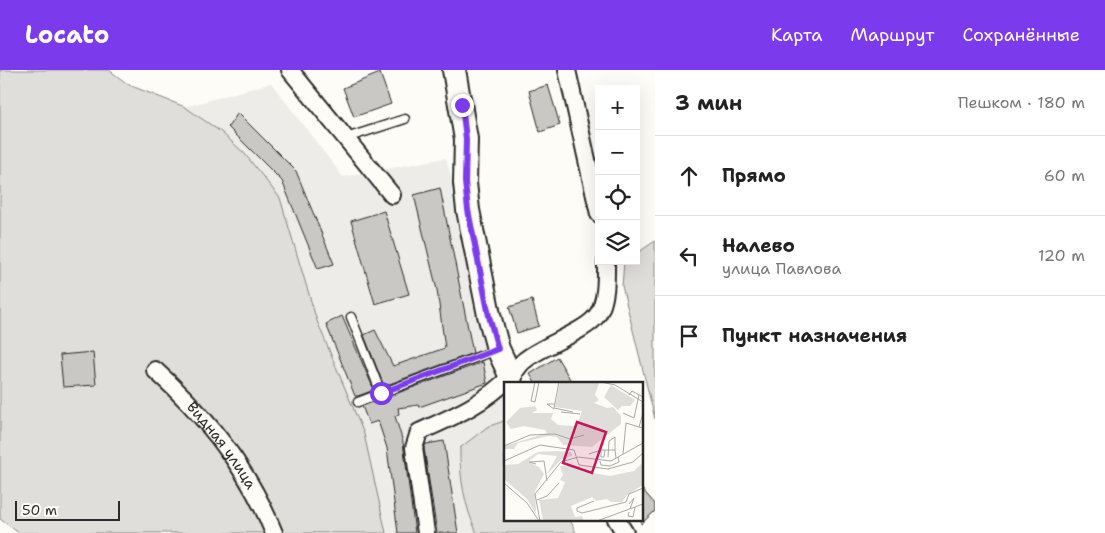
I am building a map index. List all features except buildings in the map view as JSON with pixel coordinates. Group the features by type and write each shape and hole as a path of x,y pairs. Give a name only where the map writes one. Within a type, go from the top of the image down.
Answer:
{"street":[{"path":"290,70 392,195"},
{"path":"454,70 466,139 465,182 468,210 489,316 498,349 512,380"},
{"path":"567,70 595,196"},
{"path":"512,380 524,360 568,334 586,328 599,313 606,283 606,265"},
{"name":"Видная улица","path":"155,370 190,403 216,433 250,486 274,533"},
{"path":"426,533 414,448 419,432 469,410 504,386"},
{"path":"617,520 625,533"}],"lane":[{"path":"346,138 405,119"},
{"path":"352,317 381,393"},
{"path":"358,402 498,349"}],"shaded area":[{"path":"0,70 109,70 129,85 185,107 221,132 244,153 280,198 317,321 364,434 386,533 19,533 0,519"},
{"path":"271,83 343,177 446,158 505,382 504,422 487,427 460,448 459,467 471,521 477,533 386,533 364,434 244,154 221,132 185,107"},
{"path":"655,241 655,419 622,286 624,265 640,265 640,251"},
{"path":"504,421 504,520 570,520 576,533 477,533 469,513 464,492 460,448 487,427"}],"route":[{"path":"381,393 498,349 489,316 468,210 465,182 466,139 462,105"}]}
